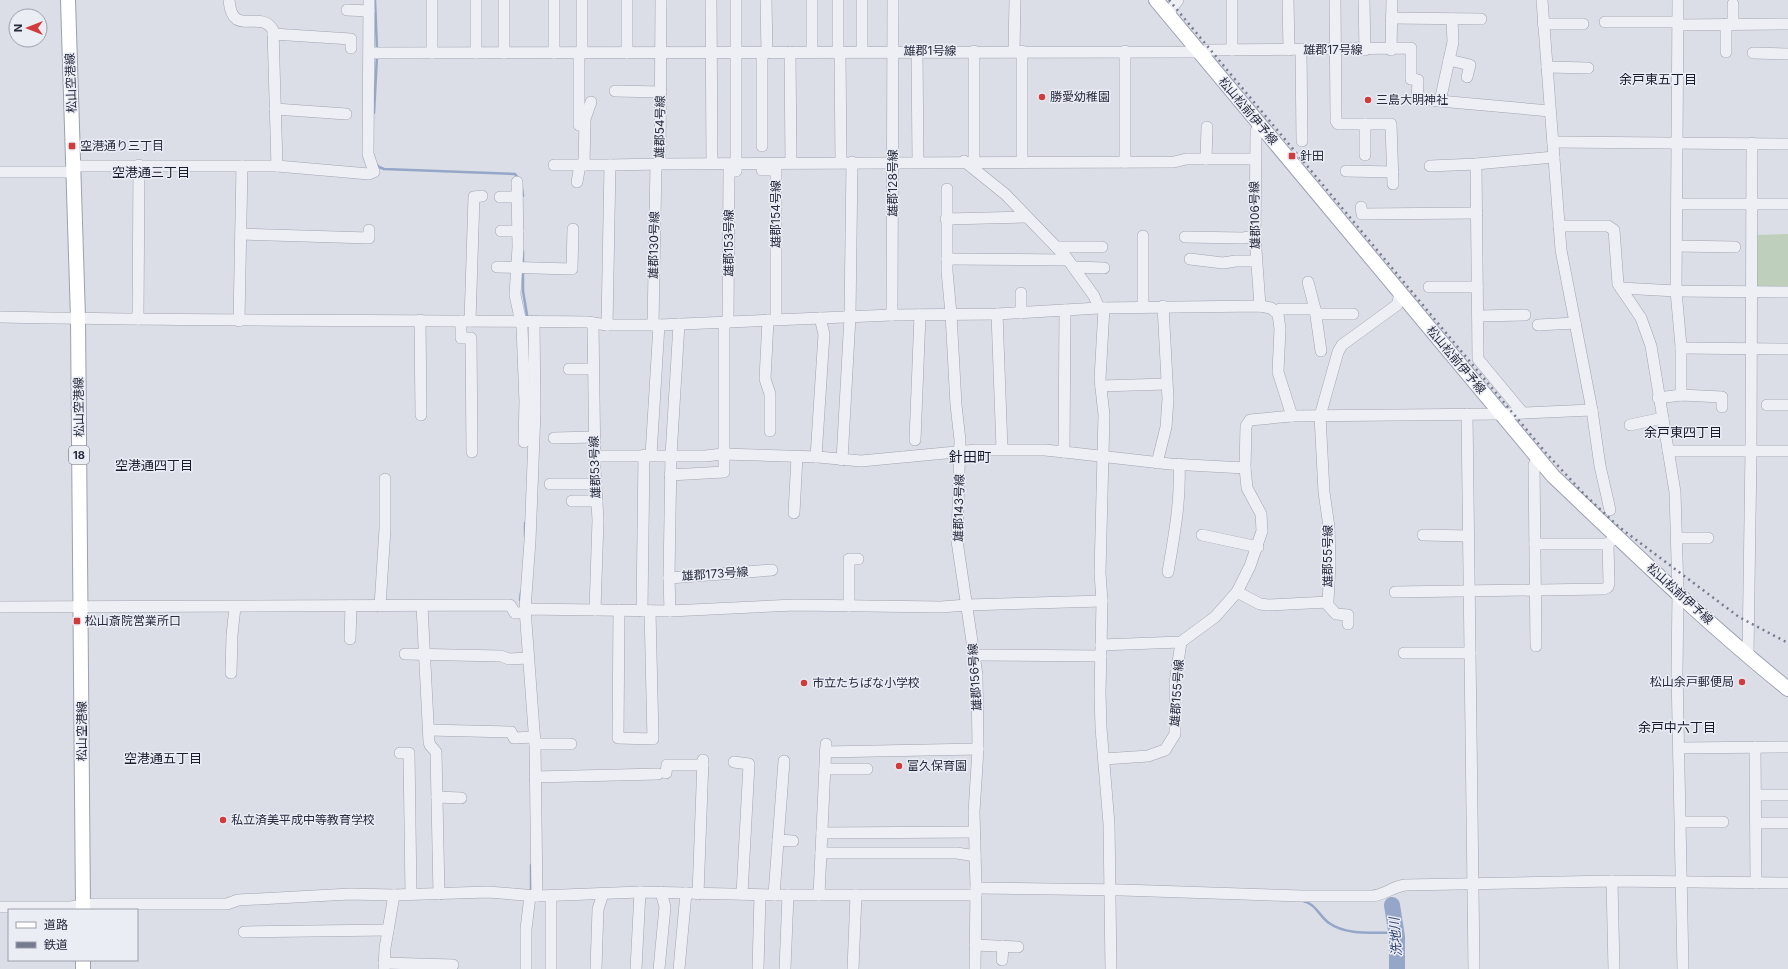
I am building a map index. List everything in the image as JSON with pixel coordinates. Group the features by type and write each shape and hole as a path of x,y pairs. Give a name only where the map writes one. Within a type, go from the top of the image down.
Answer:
{"main road":[{"name":"松山空港線","path":"68,0 78,318 83,908"},
{"name":"松山松前伊予線","path":"1156,0 1553,476 1612,540 1678,592 1748,656 1788,689"}],"street":[{"path":"229,0 232,16 237,20 265,22 270,24 274,34 277,166"},
{"path":"476,0 476,53"},
{"path":"576,119 582,0"},
{"path":"627,0 627,53"},
{"name":"雄郡54号線","path":"554,165 658,164 661,0"},
{"path":"711,0 712,163"},
{"path":"736,0 736,167"},
{"path":"762,146 766,0"},
{"path":"812,0 812,52"},
{"path":"838,0 839,52 846,162 850,317 842,460"},
{"path":"862,0 862,52"},
{"name":"雄郡128号線","path":"892,315 893,0"},
{"path":"1015,0 1019,15 1018,51 1022,162"},
{"path":"1168,14 1178,0"},
{"path":"1232,0 1232,50"},
{"path":"1288,0 1289,50"},
{"path":"1335,0 1336,121 1338,124 1391,124 1393,184"},
{"path":"1364,0 1365,50"},
{"path":"1391,50 1392,0"},
{"path":"1542,0 1561,250 1592,410 1600,466 1610,510"},
{"path":"1678,0 1676,291 1680,348 1681,395"},
{"path":"504,53 507,2"},
{"path":"1726,52 1733,4"},
{"path":"0,172 139,165 277,166 368,174 374,172 368,154 374,53 369,5 348,10"},
{"path":"428,5 432,53"},
{"path":"551,5 554,53"},
{"path":"1391,18 1480,19"},
{"path":"1452,19 1453,42 1440,101 1550,111"},
{"path":"1605,22 1788,24"},
{"path":"1544,24 1583,24"},
{"path":"274,34 325,42 351,39 351,48"},
{"name":"雄郡17号線","path":"1199,52 1210,50 1391,50 1411,48 1411,79 1418,80 1418,99 1440,101"},
{"path":"1301,50 1302,141"},
{"name":"雄郡1号線","path":"374,53 661,54 894,51 1199,52"},
{"path":"917,51 918,162"},
{"path":"969,162 974,51"},
{"path":"790,52 790,163"},
{"path":"1126,52 1126,162"},
{"path":"1753,53 1788,54"},
{"path":"1450,60 1470,65 1467,77"},
{"path":"1547,67 1588,68"},
{"path":"615,91 660,92"},
{"path":"577,182 582,165 585,119 591,102"},
{"path":"275,109 346,114"},
{"path":"1365,124 1365,155"},
{"name":"雄郡106号線","path":"1260,126 1256,131 1254,236 1260,306"},
{"path":"1206,159 1207,128"},
{"path":"1553,142 1788,144"},
{"path":"1748,656 1752,349 1752,143"},
{"path":"1430,166 1554,158"},
{"path":"658,164 712,163 736,167 790,163 846,162 1174,162 1186,159 1255,159"},
{"path":"969,162 1004,194 1056,247 1071,264 1102,308 1101,386 1104,415 1100,573 1102,601 1101,721 1111,890 1111,969"},
{"path":"607,325 610,164"},
{"name":"雄郡130号線","path":"618,610 618,738 653,739 646,611 648,455 656,325 658,164"},
{"path":"1476,164 1478,359 1522,412"},
{"path":"138,319 139,165"},
{"path":"239,321 242,166"},
{"name":"雄郡154号線","path":"736,167 776,170 772,320"},
{"name":"雄郡153号線","path":"726,322 729,171 736,167"},
{"path":"1351,174 1393,172"},
{"path":"517,182 518,231 521,268 515,295 516,307 521,321 525,402 521,440"},
{"name":"雄郡143号線","path":"947,189 947,258 960,451 957,541 967,605"},
{"path":"472,452 471,338 461,338 477,246 474,197 482,196"},
{"path":"500,197 517,197"},
{"path":"1677,204 1788,204"},
{"path":"1361,207 1362,214 1477,213"},
{"path":"946,219 1026,217"},
{"path":"1559,226 1612,227 1615,234 1616,276 1621,288 1641,318 1653,357 1658,398 1663,418 1675,492 1678,592 1677,672 1680,748 1683,969"},
{"path":"497,267 572,269 573,229"},
{"path":"241,234 369,238 368,230"},
{"path":"500,231 518,231"},
{"path":"1185,237 1221,233 1254,236"},
{"path":"1143,236 1143,307"},
{"path":"1676,246 1735,247"},
{"path":"1056,247 1102,247"},
{"path":"947,258 1071,264 1104,268"},
{"path":"1190,259 1223,263 1236,261 1256,262"},
{"path":"1308,282 1315,312 1321,351"},
{"path":"1429,287 1477,287"},
{"path":"1621,288 1676,291 1788,292"},
{"path":"1021,293 1021,314"},
{"name":"雄郡55号線","path":"1237,592 1260,604 1268,605 1328,602 1330,564 1329,527 1324,492 1320,416 1338,352 1342,345 1397,305 1400,294"},
{"path":"0,316 239,321 534,321 587,322 607,325 656,325 892,315 1021,314 1065,310 1163,306 1260,306 1275,310 1280,309 1353,314"},
{"path":"1157,463 1166,427 1168,399 1163,306"},
{"path":"1064,452 1065,310"},
{"path":"1275,310 1278,314 1280,329 1278,372 1292,416"},
{"path":"997,314 1002,449"},
{"path":"915,440 920,315"},
{"path":"1478,316 1525,316"},
{"path":"816,457 824,334 820,318"},
{"path":"420,320 421,415"},
{"path":"770,432 775,418 765,379 772,320"},
{"path":"526,969 526,929 534,896 535,777 524,658 525,611 536,412 534,321"},
{"path":"670,475 724,472 726,322"},
{"name":"雄郡53号線","path":"594,323 594,456 598,520 595,610"},
{"path":"1538,325 1574,323"},
{"path":"669,578 670,475 679,324"},
{"path":"1680,348 1788,349"},
{"path":"569,369 593,369"},
{"path":"1101,386 1166,384"},
{"path":"1658,398 1681,395 1722,397 1722,407"},
{"path":"1767,405 1788,405"},
{"path":"1102,645 1181,642 1215,617 1237,592 1258,547 1262,531 1261,514 1247,488 1245,468 1245,433 1248,421 1253,419 1292,416 1501,414 1592,410"},
{"path":"1467,414 1471,832 1474,969"},
{"path":"1630,425 1663,418"},
{"path":"554,438 594,437"},
{"path":"594,456 705,456 724,454 816,457 842,460 872,460 960,451 1002,449 1045,450 1157,463 1245,468"},
{"path":"1668,451 1788,451"},
{"path":"794,513 797,457"},
{"path":"1536,646 1534,465 1538,458"},
{"path":"1168,572 1178,520 1180,483 1179,464"},
{"path":"380,606 385,529 385,478"},
{"path":"550,484 596,484"},
{"path":"572,501 597,501"},
{"path":"1202,534 1258,547"},
{"path":"1423,536 1468,536"},
{"path":"1677,538 1708,538"},
{"path":"1395,592 1604,589 1608,587 1612,540 1535,544"},
{"path":"849,606 849,559 858,560"},
{"name":"雄郡173号線","path":"670,611 669,578 772,570"},
{"path":"422,608 510,605 515,613 525,611 595,610 670,611 795,605 941,607 1102,601"},
{"path":"1325,602 1336,614 1348,615 1348,624"},
{"name":"雄郡156号線","path":"967,605 977,675 978,749 975,784 974,832 976,891 975,969"},
{"path":"232,673 232,635 235,606"},
{"path":"350,639 351,606"},
{"path":"0,607 380,606 468,611"},
{"path":"422,608 430,745 436,752 439,894"},
{"name":"雄郡155号線","path":"1104,759 1148,756 1165,750 1175,734 1176,682 1181,642"},
{"path":"1404,653 1470,653"},
{"path":"405,654 501,656 509,659 524,658"},
{"path":"975,655 1101,656"},
{"path":"429,730 511,732 514,738 571,744"},
{"path":"1755,747 1756,884"},
{"path":"1680,748 1788,747"},
{"path":"819,895 826,748 978,749"},
{"path":"400,753 409,753 411,894"},
{"path":"774,895 784,761"},
{"path":"734,762 749,764 742,894"},
{"path":"535,777 592,771 660,774 667,765 703,763 698,894"},
{"path":"824,769 867,769"},
{"path":"1756,795 1788,795"},
{"path":"437,797 461,798"},
{"path":"1680,822 1723,822"},
{"path":"1756,823 1788,823"},
{"path":"822,833 974,832"},
{"path":"778,840 794,841"},
{"path":"821,853 957,853 975,856"},
{"path":"0,907 83,908 94,904 227,904 246,899 350,894 394,895 488,892 551,896 640,892 760,895 856,895 976,891 1111,890 1302,896 1378,896 1398,886 1612,881 1756,884 1788,883"},
{"path":"1612,881 1614,969"},
{"path":"636,969 640,892"},
{"path":"659,969 659,931 665,907 661,892"},
{"path":"679,969 686,944 686,893"},
{"path":"596,969 593,931 603,894"},
{"path":"394,895 384,966 454,963"},
{"path":"758,969 760,895"},
{"path":"785,969 790,941 788,895"},
{"path":"853,969 856,895"},
{"path":"551,896 551,969"},
{"path":"244,932 256,927 292,926 342,926 388,930"},
{"path":"975,945 1018,947"},
{"path":"1002,960 1003,946"}],"green space":[{"path":"1788,234 1788,289 1754,289 1754,235"}],"waterway":[{"path":"375,0 377,49"},
{"path":"374,113 377,56"},
{"path":"376,164 384,169 515,174 518,178"},
{"path":"521,181 523,196"},
{"path":"523,251 523,264"},
{"path":"523,271 523,291 527,315"},
{"path":"525,523 525,536"},
{"path":"520,600 521,592"},
{"path":"531,865 531,890"},
{"path":"1303,901 1311,904 1329,923 1344,930 1353,932 1396,933"},
{"name":"洗地川","path":"1392,905 1397,937 1397,969"}],"railway":[{"path":"1169,0 1546,453 1585,495 1619,527 1739,617 1788,643"}],"place":[{"name":"勝愛幼稚園","path":"1042,97"},
{"name":"三島大明神社","path":"1368,100"},
{"name":"空港通り三丁目","path":"72,146"},
{"name":"針田","path":"1292,156"},
{"name":"松山斎院営業所口","path":"77,621"},
{"name":"松山余戸郵便局","path":"1742,682"},
{"name":"市立たちばな小学校","path":"804,683"},
{"name":"富久保育園","path":"899,766"},
{"name":"私立済美平成中等教育学校","path":"223,820"}],"district":[{"name":"余戸東五丁目","path":"1658,79"},
{"name":"空港通三丁目","path":"151,172"},
{"name":"余戸東四丁目","path":"1683,432"},
{"name":"針田町","path":"970,457"},
{"name":"空港通四丁目","path":"154,465"},
{"name":"余戸中六丁目","path":"1677,727"},
{"name":"空港通五丁目","path":"163,758"}]}
